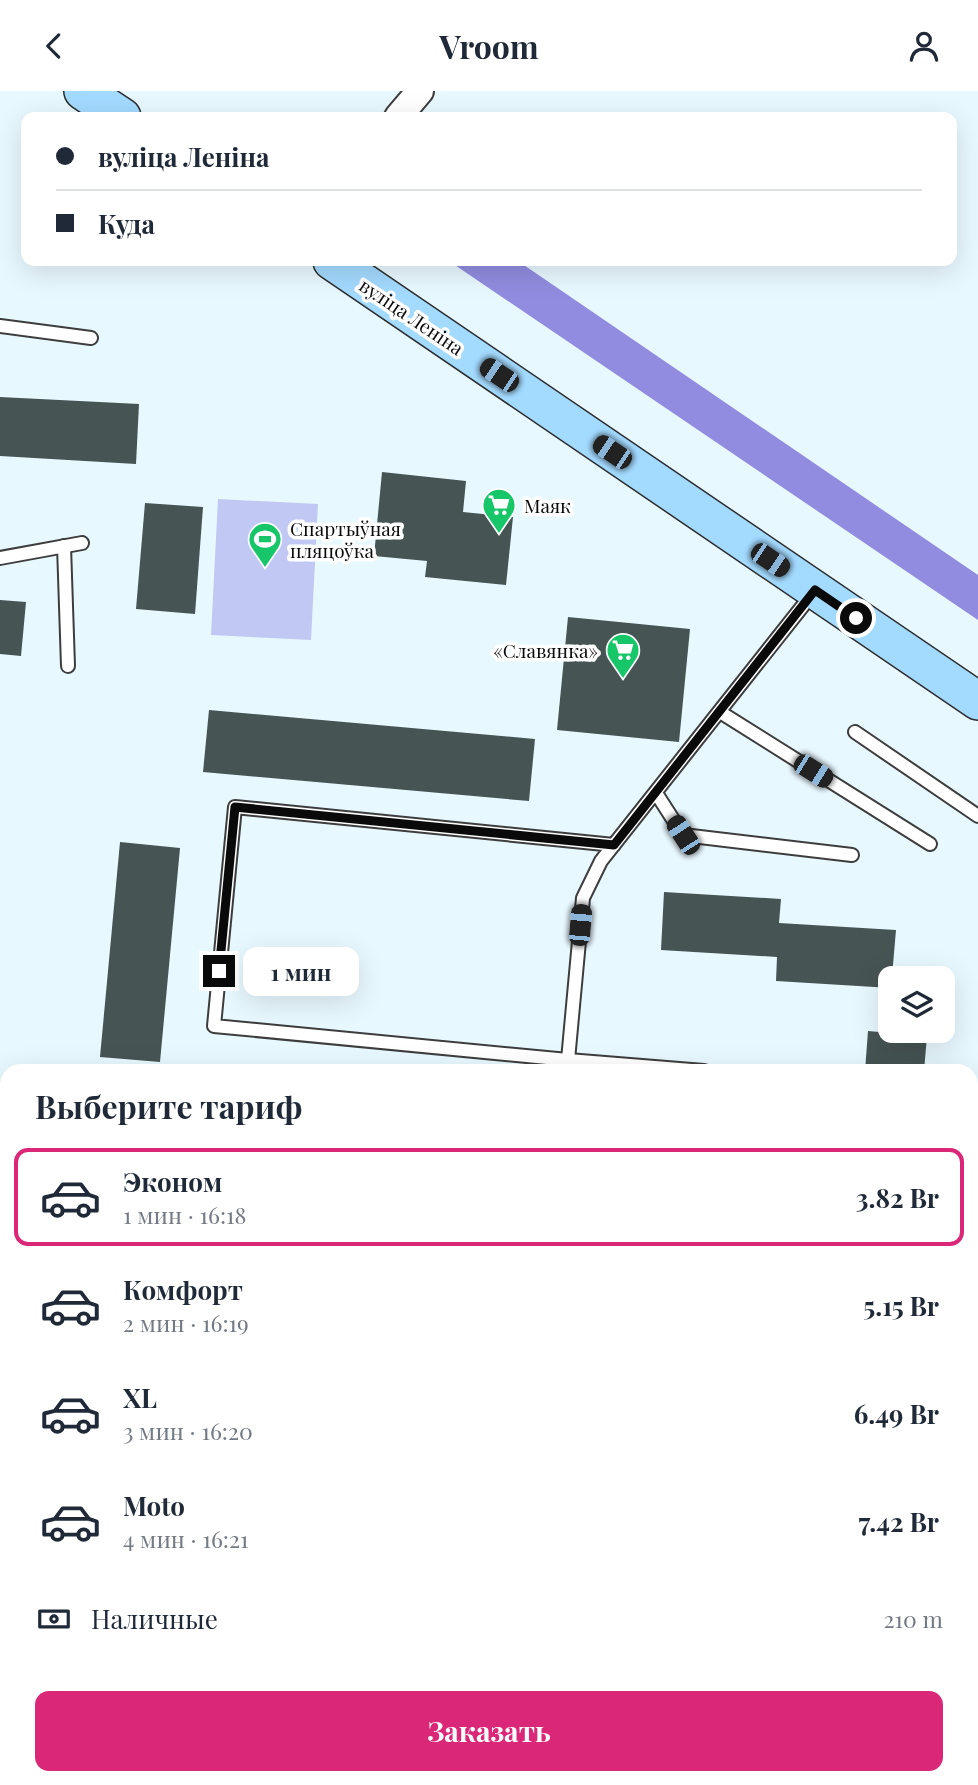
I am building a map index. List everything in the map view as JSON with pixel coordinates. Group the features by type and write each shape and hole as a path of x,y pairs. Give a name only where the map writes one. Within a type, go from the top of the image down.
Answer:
{"main road":[{"path":"83,91 114,112"},
{"name":"вуліца Леніна","path":"339,266 978,701"}],"street":[{"path":"402,112 420,91"}],"lane":[{"path":"0,326 90,338"},
{"path":"0,558 82,543"},
{"path":"64,547 68,666"},
{"path":"568,1060 583,898 601,862 815,590"},
{"path":"720,712 930,845"},
{"path":"855,732 978,816"},
{"path":"656,793 683,835 852,855"},
{"path":"614,845 235,807 214,1026 617,1064"}],"shaded area":[{"path":"456,266 525,266 978,575 978,620"},
{"name":"Спартыўная пляцоўка","path":"218,499 318,504 311,640 211,635"}],"building":[{"path":"0,397 139,404 136,464 0,456"},
{"path":"382,472 466,481 463,512 513,517 506,585 425,577 427,561 374,556"},
{"path":"145,503 203,507 195,614 136,609"},
{"path":"0,600 26,602 21,656 0,654"},
{"name":"«Славянка»","path":"568,617 690,629 679,742 557,730"},
{"path":"209,710 535,739 529,801 203,772"},
{"path":"120,842 180,848 160,1062 100,1057"},
{"path":"664,892 781,899 779,923 896,930 893,966 878,966 878,987 776,981 777,957 661,950"},
{"path":"868,1031 878,1032 878,1043 926,1043 925,1064 866,1064"}],"place":[{"name":"Маяк","path":"499,535"},
{"name":"Спартыўная пляцоўка","path":"265,569"},
{"name":"«Славянка»","path":"623,680"}],"route":[{"path":"219,971 235,807 614,845 815,590 856,618"}]}
